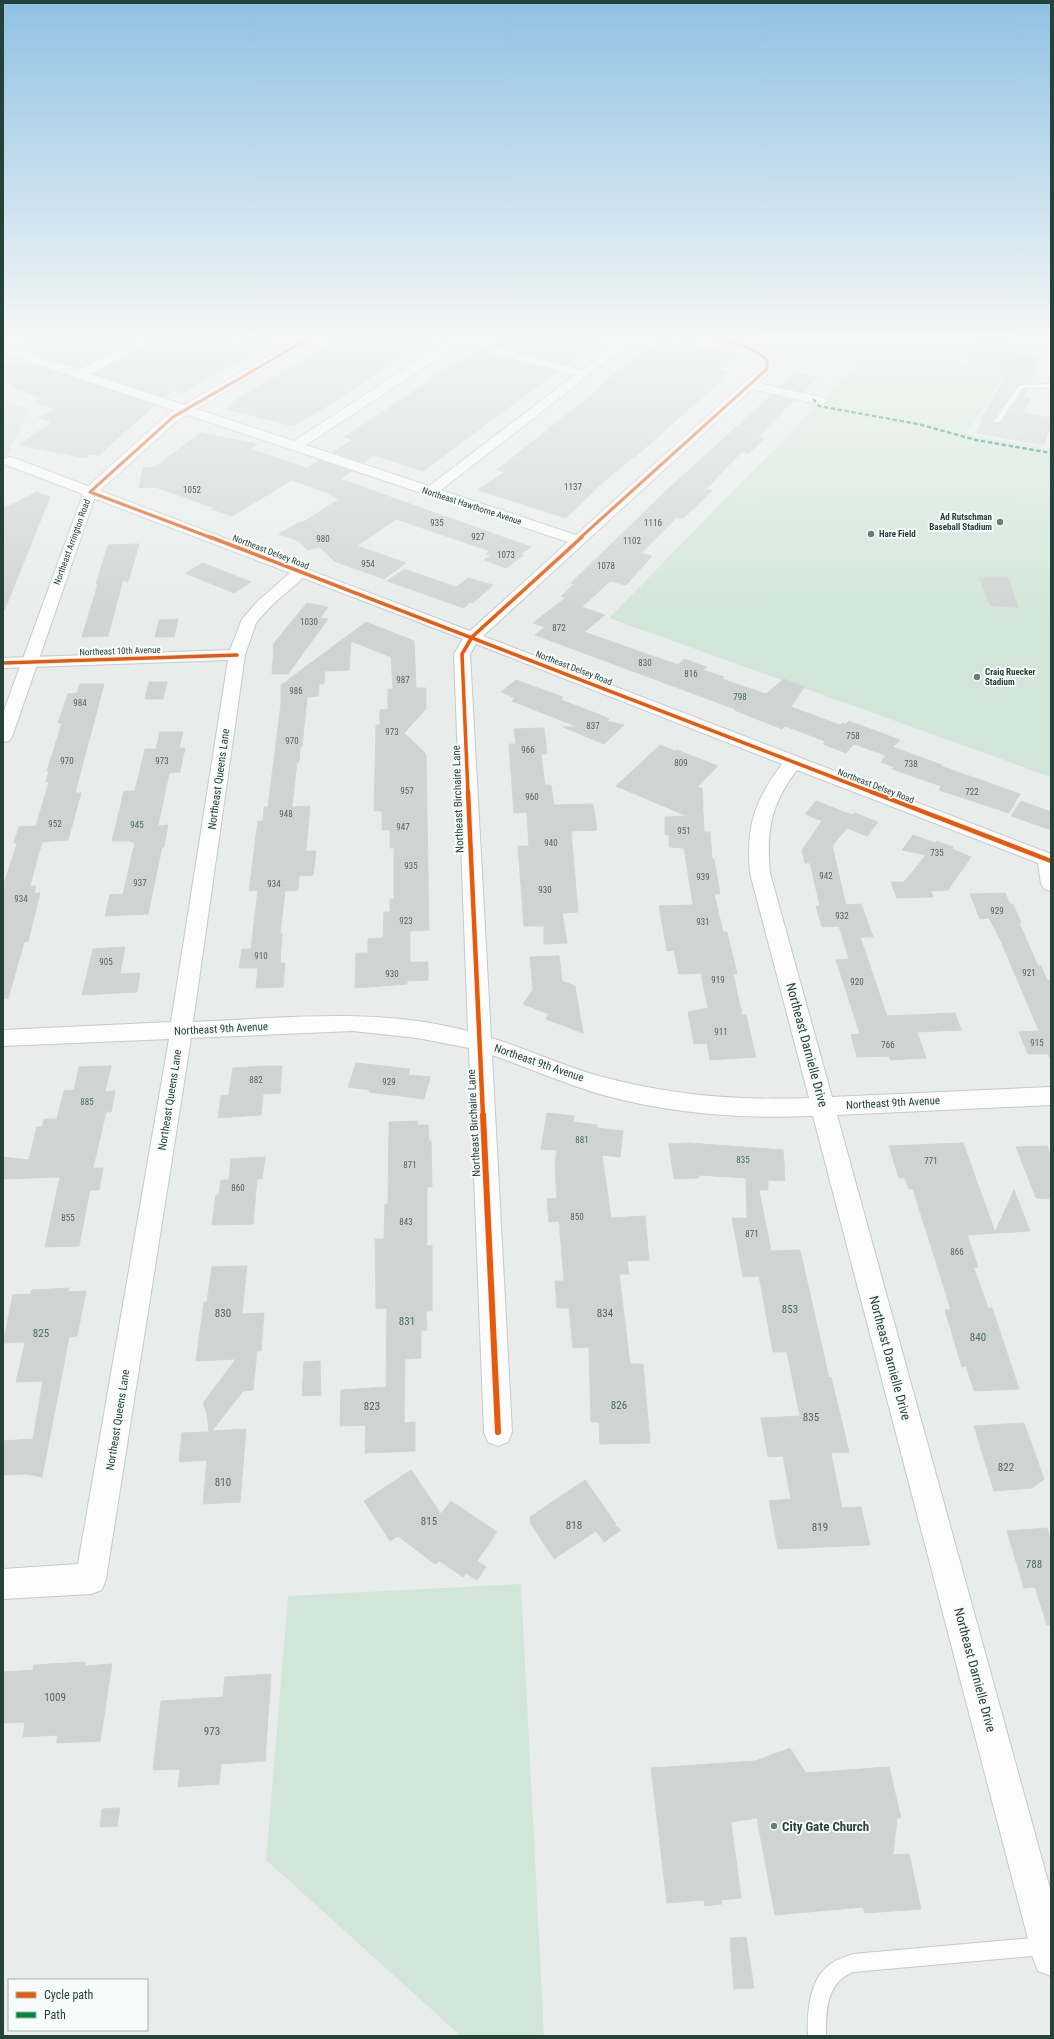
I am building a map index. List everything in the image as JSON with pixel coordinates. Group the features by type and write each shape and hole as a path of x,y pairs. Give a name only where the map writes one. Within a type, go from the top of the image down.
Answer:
{"street":[{"name":"Northeast Arrington Road","path":"3,737 90,492 157,431"},
{"name":"Northeast Hawthorne Avenue","path":"249,431 577,540"},
{"path":"294,447 318,431"},
{"path":"430,492 510,431"},
{"name":"Northeast Birchaire Lane","path":"498,1432 462,654 472,637 698,431"},
{"name":"Northeast Delsey Road","path":"9,461 472,637 792,762 1049,860"},
{"name":"Northeast Queens Lane","path":"3,1584 92,1579 181,1031 237,655 248,622 264,603 301,572"},
{"name":"Northeast 10th Avenue","path":"3,663 237,655"},
{"name":"Northeast Darnielle Drive","path":"792,762 768,797 758,832 760,873 824,1106 943,1560 947,1575 951,1582 1049,1952"},
{"path":"1049,860 1047,868 1051,884"},
{"name":"Northeast 9th Avenue","path":"3,1038 353,1023 400,1026 480,1043 602,1085 668,1101 723,1107 764,1109 1051,1096"}],"lane":[{"path":"817,2036 816,2019 821,1994 832,1973 853,1963 1049,1952"}],"shaded area":[{"path":"3,431 19,431 3,464"}],"green space":[{"path":"3,431 13,431 11,438 3,450"},
{"name":"Hare Field","path":"792,431 968,431 966,434 1051,449 1051,777 609,618"},
{"path":"521,1584 544,2036 461,2036 266,1860 288,1596"}],"building":[{"path":"39,431 126,431 99,455 90,454 86,458 19,445"},
{"path":"353,431 477,431 423,471 373,455 364,463 332,452 353,440 344,437"},
{"path":"546,431 664,431 593,491 566,518 478,490 505,472 497,470"},
{"path":"732,431 764,431 758,437 764,439 749,453 742,452 706,489 712,491 682,519 677,517 641,553 652,556 626,585 610,581 582,607 605,615 584,632 678,665 684,659 707,667 703,670 724,677 722,679 766,694 784,679 804,687 791,707 840,725 842,723 846,724 849,721 900,740 893,747 1020,794 1009,813 939,790 941,786 892,769 894,767 881,762 890,750 885,755 854,744 846,753 823,744 825,741 785,726 782,729 734,710 735,709 535,635 545,627 533,623 565,598 561,596 574,584 571,583 671,486"},
{"path":"978,431 1049,431 1044,445 977,433"},
{"path":"200,433 257,444 251,449 307,468 319,460 352,471 340,479 531,547 521,554 524,555 506,568 484,560 491,555 486,554 490,551 396,519 357,546 406,563 384,579 334,561 320,547 307,550 299,541 279,534 300,522 302,523 339,499 331,496 334,495 292,480 232,516 212,509 215,508 155,487 139,488 143,468 155,467"},
{"path":"37,492 50,497 3,611 3,509"},
{"path":"139,544 128,582 123,580 108,636 82,637 108,545"},
{"path":"203,563 251,582 234,593 185,573"},
{"path":"404,569 456,587 468,578 493,585 473,603 470,602 464,608 387,581"},
{"path":"979,577 1008,577 1018,607 990,606"},
{"path":"307,603 328,607 320,618 328,619 288,674 272,674 274,643"},
{"path":"178,619 174,637 155,637 159,620"},
{"path":"366,622 414,641 416,688 426,688 426,709 404,733 426,754 429,930 410,931 410,962 428,962 428,980 407,981 407,984 355,988 356,953 368,953 368,939 383,938 384,912 390,912 390,899 394,899 394,848 390,848 390,830 382,830 382,811 374,811 376,725 380,725 380,710 388,709 388,689 393,689 391,657 351,641 349,670 325,671 324,684 319,684 318,696 307,697 302,747 300,747 299,762 297,762 292,807 310,806 306,851 316,851 313,875 299,876 298,890 285,891 280,933 282,933 280,963 285,963 283,987 256,988 258,968 239,968 242,949 251,949 258,890 249,891 258,821 263,821 264,807 268,807 281,704 281,685"},
{"path":"516,680 563,697 561,700 609,719 607,721 624,725 604,744 563,727 578,727 512,701 515,698 501,692"},
{"path":"149,682 167,682 163,699 145,699"},
{"path":"80,684 104,684 75,793 81,793 68,840 42,842 30,886 36,886 34,893 40,893 28,942 24,942 8,999 3,998 3,887 17,843 14,843 19,827 36,826 49,782 46,782 49,771 47,771 62,723 58,723 68,694 77,693"},
{"path":"544,728 547,754 541,754 545,785 551,785 554,805 593,804 597,830 571,831 578,912 562,913 567,943 544,944 544,926 524,926 518,846 529,846 527,812 514,813 509,744 516,744 514,729"},
{"path":"160,732 183,732 179,748 185,748 180,772 169,773 158,826 168,825 148,914 105,916 110,895 123,894 135,842 112,841 124,791 135,791 145,749 156,749"},
{"path":"660,745 718,766 697,787 702,788 704,832 710,832 712,859 714,859 720,894 714,894 723,932 727,932 737,974 733,974 742,1015 746,1015 756,1057 710,1060 707,1043 694,1044 688,1012 708,1008 701,973 679,974 674,950 667,951 659,906 693,905 684,848 669,847 669,835 665,835 665,817 687,816 616,786"},
{"path":"816,801 852,815 855,813 878,822 867,836 847,828 832,846 846,905 861,904 873,937 860,937 887,1016 955,1013 961,1030 917,1032 926,1058 890,1060 889,1056 857,1057 851,1035 860,1034 836,960 849,959 839,926 822,927 816,906 820,906 810,863 805,863 802,850 822,821 805,814"},
{"path":"1021,801 1051,812 1051,830 1011,816"},
{"path":"913,835 935,843 937,841 953,847 952,849 971,857 948,890 931,891 933,897 897,898 891,882 904,882 926,855 902,850"},
{"path":"1005,893 1010,904 1013,904 1021,923 1019,923 1038,966 1041,966 1047,980 1051,980 1051,1060 1048,1054 1028,1054 1019,1032 1039,1031 1000,939 989,918 980,919 970,894"},
{"path":"125,947 120,974 140,973 137,992 82,995 93,949"},
{"path":"559,956 562,981 575,986 583,1033 546,1019 549,1014 523,1004 533,990 530,957"},
{"path":"356,1063 410,1069 408,1075 430,1077 424,1099 369,1092 370,1090 348,1087"},
{"path":"111,1066 105,1092 115,1091 111,1112 106,1112 93,1168 103,1168 99,1190 90,1190 79,1246 45,1247 60,1177 3,1179 3,1157 29,1160 37,1127 42,1127 44,1119 57,1119 64,1091 74,1090 79,1067"},
{"path":"282,1066 280,1093 263,1094 261,1115 218,1118 221,1096 229,1095 233,1068"},
{"path":"547,1113 574,1116 573,1122 597,1125 597,1128 623,1131 620,1157 602,1155 611,1218 645,1216 649,1260 627,1261 629,1274 619,1274 630,1364 643,1364 650,1443 600,1444 599,1422 591,1422 589,1347 573,1348 569,1308 557,1308 555,1281 564,1281 559,1221 549,1222 547,1199 557,1198 555,1165 557,1150 541,1149"},
{"path":"418,1121 417,1125 428,1125 429,1141 431,1141 432,1187 427,1187 427,1246 432,1245 432,1311 426,1311 427,1330 421,1331 421,1358 405,1359 404,1423 415,1422 415,1451 365,1453 366,1425 340,1426 341,1390 386,1387 387,1308 376,1309 375,1239 384,1239 385,1204 388,1204 389,1122"},
{"path":"689,1143 783,1150 785,1181 768,1180 768,1190 759,1190 771,1251 800,1250 829,1378 831,1377 849,1452 831,1453 842,1508 861,1507 870,1545 778,1549 769,1501 791,1499 783,1456 768,1457 761,1418 800,1416 787,1352 773,1352 759,1276 743,1277 732,1218 747,1218 746,1178 699,1175 699,1178 674,1179 669,1144"},
{"path":"963,1143 995,1232 1014,1190 1030,1231 967,1235 978,1267 974,1268 988,1308 992,1308 1019,1389 974,1391 966,1366 962,1367 945,1310 951,1310 913,1189 909,1189 905,1178 899,1178 889,1146"},
{"path":"1047,1146 1051,1157 1051,1199 1036,1198 1016,1147"},
{"path":"265,1157 262,1179 257,1179 253,1224 212,1225 216,1195 219,1195 221,1180 229,1180 231,1159"},
{"path":"247,1266 242,1314 264,1313 261,1351 257,1351 253,1390 243,1391 212,1431 246,1429 240,1502 203,1504 207,1460 179,1462 182,1433 209,1432 207,1413 203,1403 236,1359 196,1361 204,1302 207,1302 212,1267"},
{"path":"69,1288 68,1292 86,1291 77,1336 69,1337 42,1477 27,1474 3,1475 3,1441 33,1439 43,1381 16,1382 25,1343 3,1343 13,1295 31,1294 32,1290"},
{"path":"320,1361 321,1395 302,1396 304,1362"},
{"path":"1024,1423 1044,1479 1032,1488 994,1491 974,1426"},
{"path":"411,1470 441,1514 451,1501 497,1532 477,1561 486,1567 477,1580 466,1573 463,1577 440,1561 435,1564 398,1536 390,1541 364,1501"},
{"path":"585,1480 616,1524 614,1525 621,1530 604,1542 596,1531 554,1559 530,1523 530,1517"},
{"path":"1047,1528 1051,1541 1051,1624 1047,1625 1035,1587 1024,1588 1007,1531"},
{"path":"85,1662 85,1666 112,1664 100,1741 57,1743 58,1735 23,1737 25,1722 3,1723 3,1672 33,1670 34,1665"},
{"path":"271,1674 265,1761 221,1764 219,1784 178,1787 180,1769 153,1770 161,1701 223,1697 225,1677"},
{"name":"City Gate Church","path":"790,1748 806,1773 889,1767 901,1818 897,1818 893,1855 909,1854 921,1909 865,1913 863,1907 775,1915 757,1818 731,1822 741,1898 721,1900 722,1904 705,1906 704,1900 667,1903 651,1768 755,1761"},
{"path":"120,1808 117,1826 100,1827 102,1809"},
{"path":"746,1937 754,1988 734,1989 730,1938"}],"marked path":[{"path":"944,431 976,440 1051,453"}],"cycle path":[{"path":"157,431 90,492 472,637 1051,861"},
{"path":"498,1432 462,654 472,637 699,431"},
{"path":"3,663 237,655"}],"place":[{"name":"Ad Rutschman Baseball Stadium","path":"1000,522"},
{"name":"Hare Field","path":"871,534"},
{"name":"Craig Ruecker Stadium","path":"977,677"},
{"name":"City Gate Church","path":"774,1826"}]}
